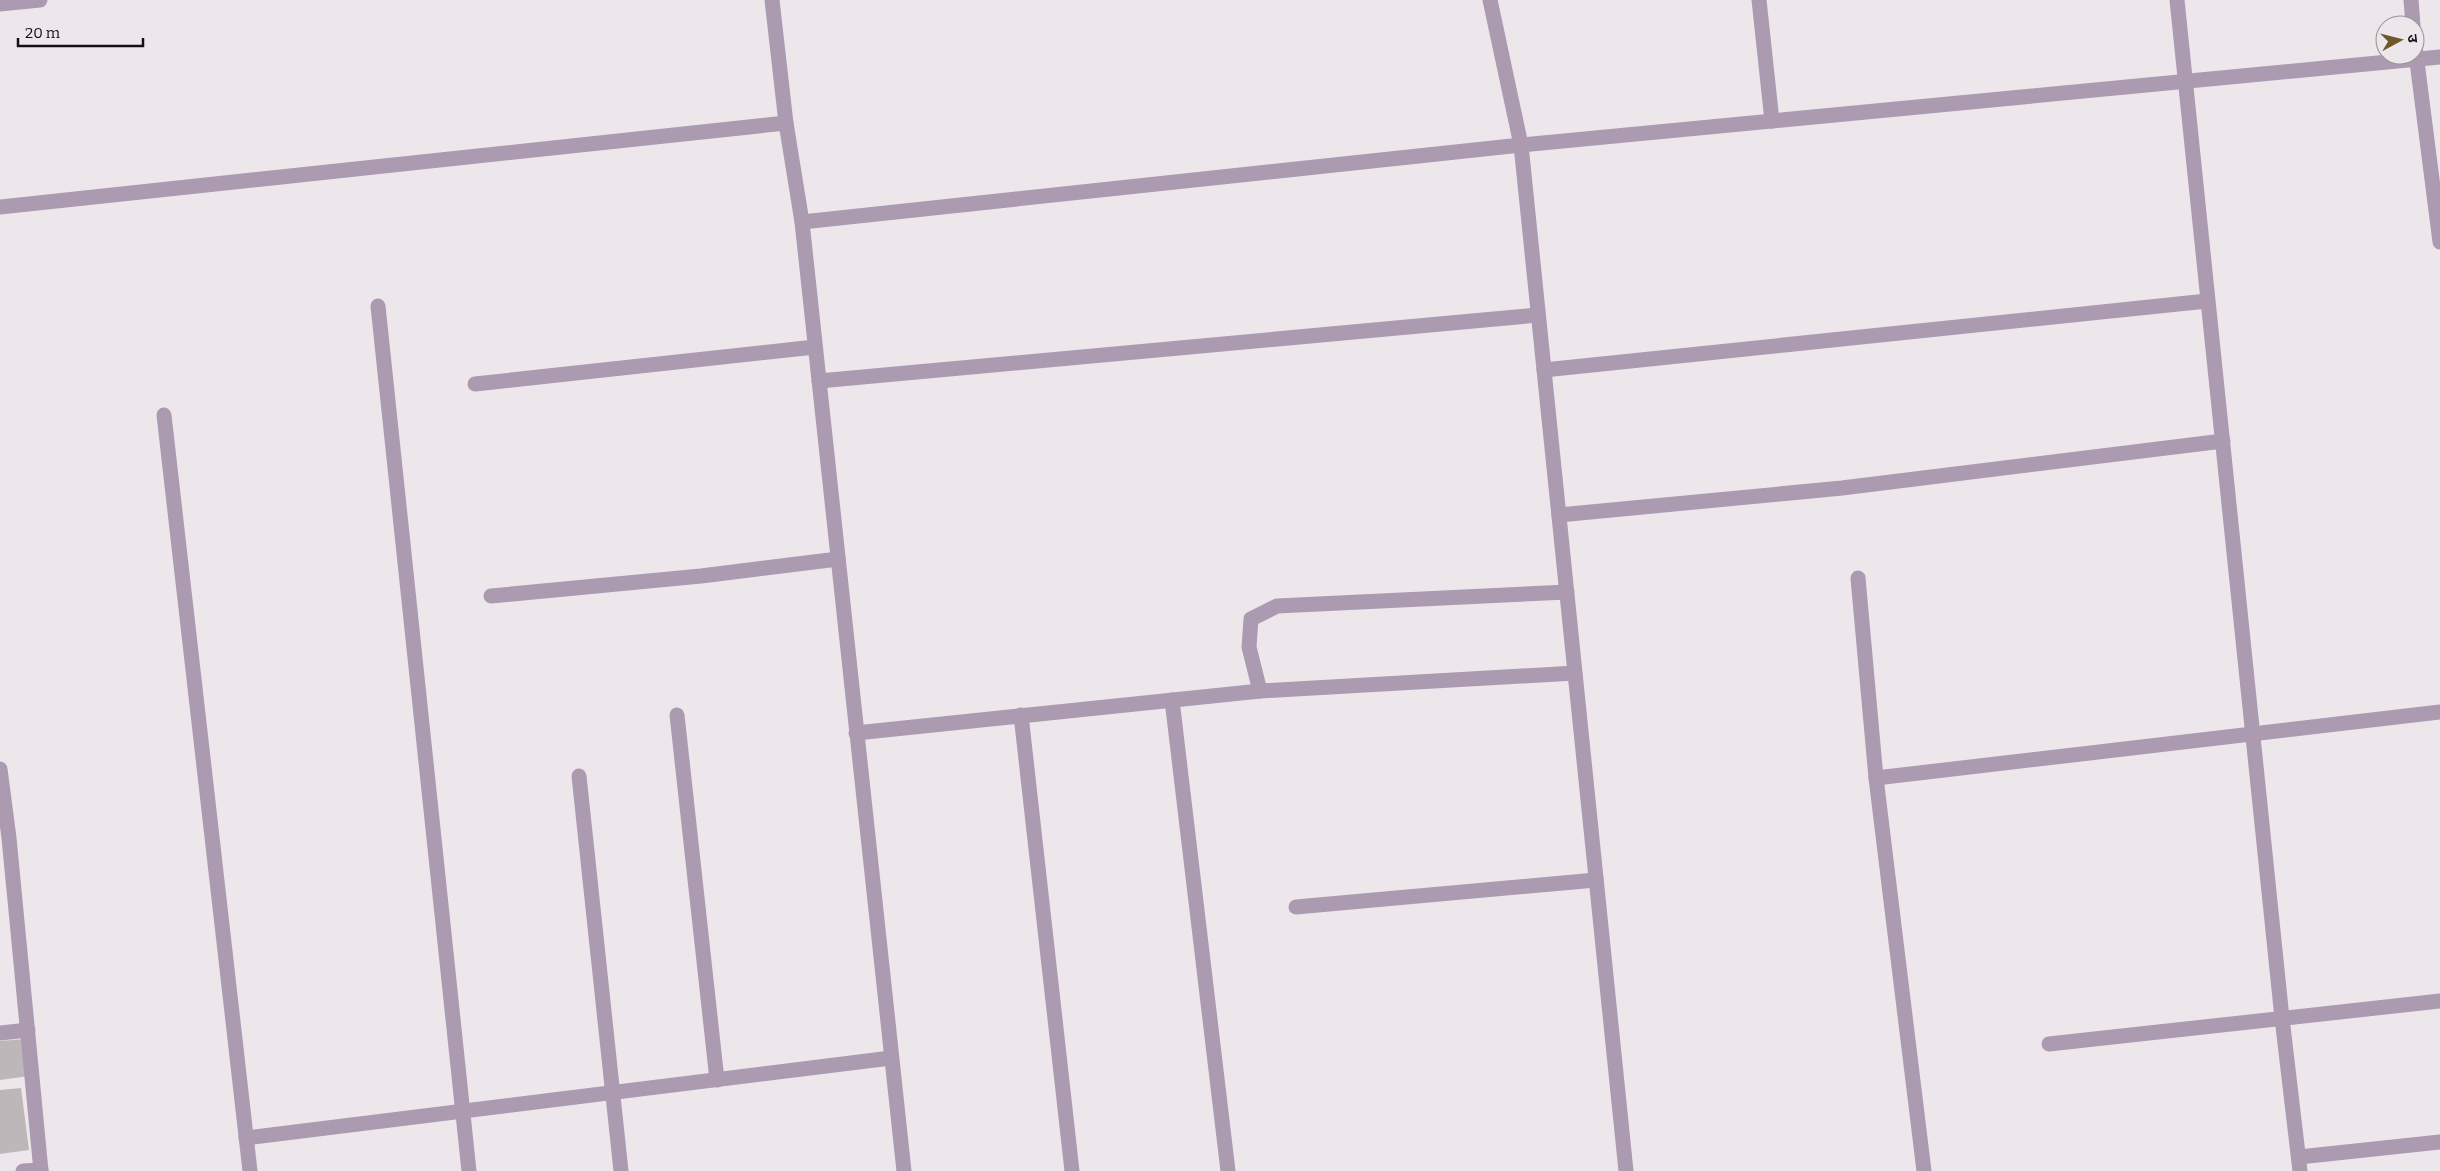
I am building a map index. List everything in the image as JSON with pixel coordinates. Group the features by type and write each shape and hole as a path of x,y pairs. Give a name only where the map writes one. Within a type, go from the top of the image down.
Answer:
{"street":[{"path":"0,4 40,0"},
{"path":"772,0 786,123 802,222 904,1171"},
{"path":"1490,0 1521,145 1626,1171"},
{"path":"1759,0 1772,121"},
{"path":"2177,0 2282,1018 2299,1164 2440,1142"},
{"path":"2411,0 2412,15"},
{"path":"2425,54 2440,57"},
{"path":"802,222 1521,145 2184,80 2375,57"},
{"path":"2418,65 2440,242"},
{"path":"0,207 786,123"},
{"path":"1544,370 2208,301"},
{"path":"378,306 469,1171"},
{"path":"819,381 1538,315"},
{"path":"475,384 815,347"},
{"path":"164,415 250,1171"},
{"path":"1559,515 1842,488 2223,442"},
{"path":"491,596 691,577 838,559"},
{"path":"1858,578 1876,778 1924,1171"},
{"path":"1260,691 1249,647 1251,619 1277,606 1567,592"},
{"path":"856,732 1260,691 1575,673"},
{"path":"1172,700 1228,1171"},
{"path":"1876,778 2440,712"},
{"path":"677,715 717,1080"},
{"path":"1021,715 1072,1171"},
{"path":"0,769 7,894 28,1030 41,1170 23,1171"},
{"path":"579,776 621,1171"},
{"path":"1296,907 1596,880"},
{"path":"2049,1044 2440,1001"},
{"path":"0,1033 28,1030"},
{"path":"246,1138 892,1058"}],"building":[{"path":"25,1039 29,1076 0,1080 0,1041"},
{"path":"21,1088 29,1150 0,1154 0,1090"}]}
